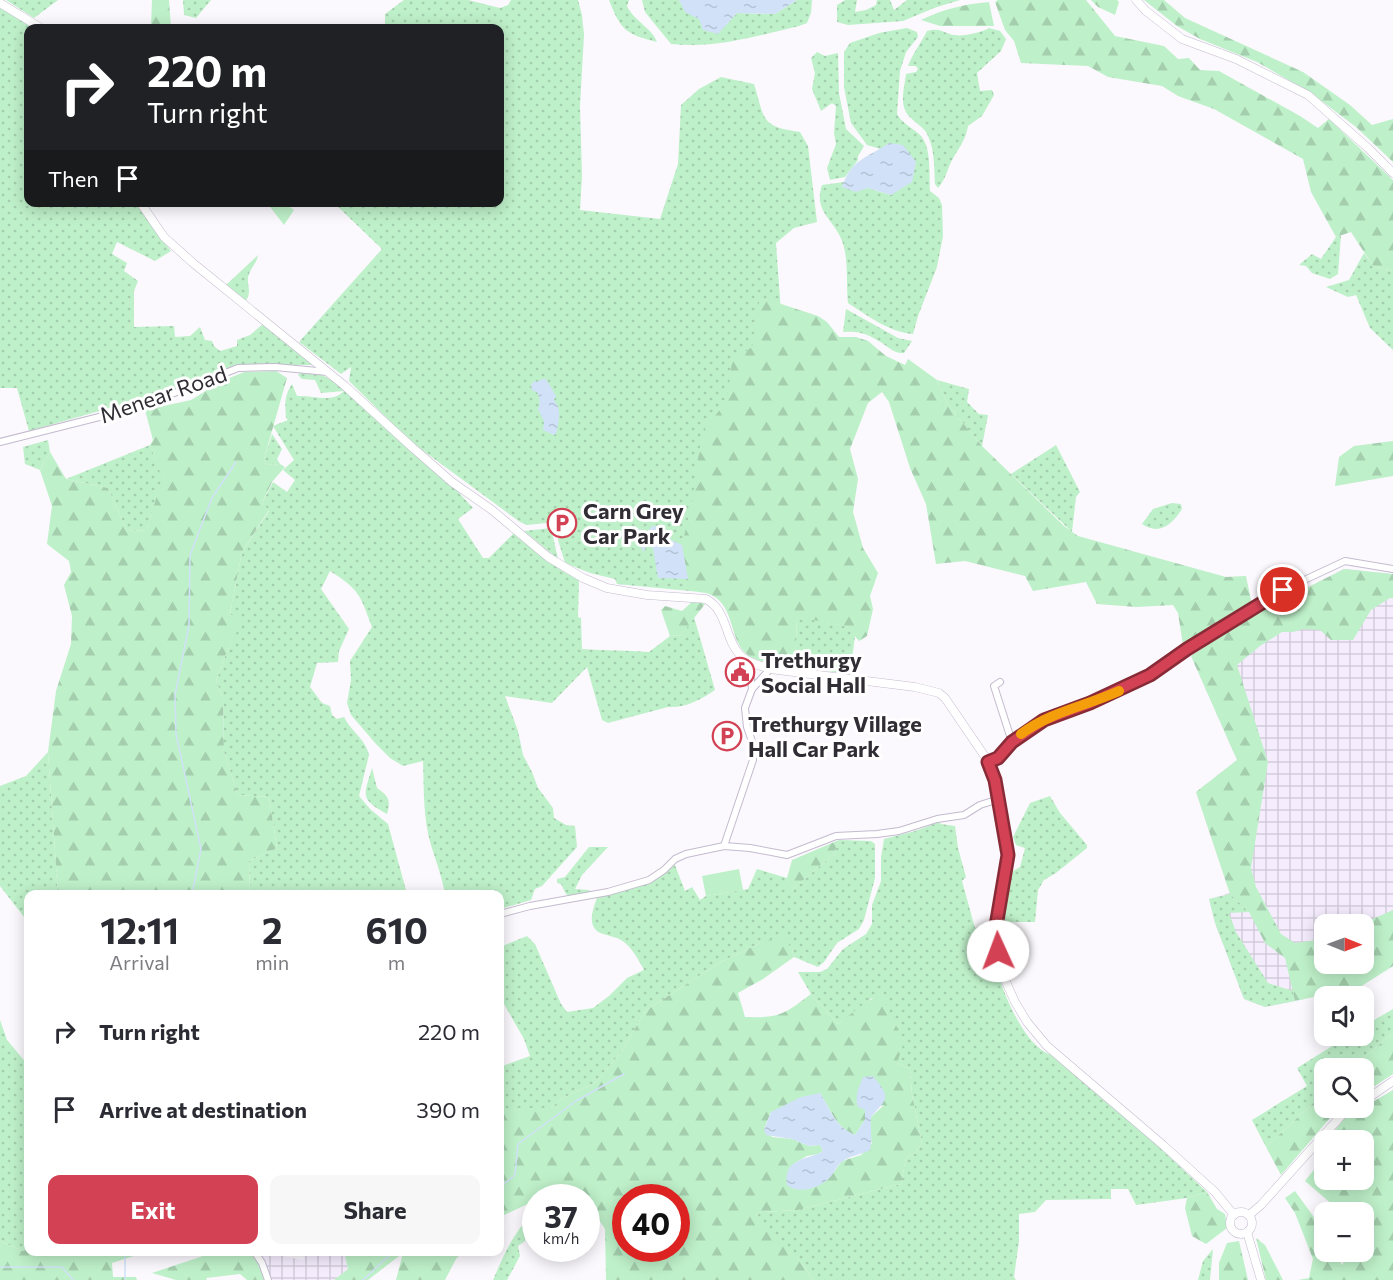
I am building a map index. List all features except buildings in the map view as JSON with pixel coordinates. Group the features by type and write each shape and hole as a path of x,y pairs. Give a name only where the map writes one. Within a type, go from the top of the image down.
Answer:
{"street":[{"path":"1136,0 1146,11 1182,39 1236,59 1308,95 1393,173"},
{"path":"0,3 35,24"},
{"path":"143,207 164,237 201,269 328,372 452,482 492,510 563,567 607,588 647,595 697,597 712,602 720,612 734,648 749,662 770,669 915,687 939,693 951,705 988,762 999,799 1008,855 996,934 1002,974 1015,1002 1027,1022 1047,1046 1163,1145 1215,1192 1234,1215"},
{"name":"Menear Road","path":"0,442 123,411 238,368 275,367 328,372"},
{"path":"988,762 998,758 1012,742 1044,720 1090,703 1150,675 1187,649 1283,590 1346,561 1393,569"},
{"path":"749,662 752,689"},
{"path":"724,846 753,760 753,744 747,727 745,708 752,689 770,669"},
{"path":"1000,682 994,686 1012,742"},
{"path":"504,913 608,892 649,880 664,870 675,858 686,854 724,846 787,855 836,836 882,834 910,829 936,819 964,815 980,805 999,799"},
{"path":"1374,1094 1393,1081"},
{"path":"1248,1215 1261,1205 1339,1118"},
{"path":"1238,1213 1248,1215 1252,1221 1251,1228 1247,1232 1237,1233 1233,1230 1230,1225 1234,1215 1238,1213"},
{"path":"1247,1232 1261,1280"},
{"path":"257,1256 268,1280"}],"shaded area":[{"path":"1344,569 1393,574 1393,966 1361,986 1314,986 1314,997 1265,1007 1244,999 1215,923 1209,899 1230,893 1196,792 1237,760 1191,656 1249,617"},
{"path":"262,1256 283,1256 303,1260 305,1256 345,1256 348,1270 334,1280 271,1280"}],"green space":[{"path":"6,0 58,0 34,18"},
{"path":"152,0 169,0 171,24 151,24"},
{"path":"183,0 211,0 196,18 184,15"},
{"path":"404,0 468,0 500,8 508,5 511,0 578,0 584,35 580,106 582,176 580,210 660,219 678,164 681,105 699,89 721,77 754,84 766,119 777,127 800,132 808,146 817,222 794,228 776,243 783,340 690,591 617,584 615,579 590,573 565,563 558,540 558,531 569,524 569,519 558,515 555,522 527,525 520,522 410,441 349,381 351,367 341,374 299,342 382,249 338,207 504,207 504,24 385,24 385,14"},
{"path":"609,0 629,0 627,6 630,11 657,42 626,30 617,19"},
{"path":"642,0 679,0 693,16 727,24 737,13 775,14 797,0 812,0 807,23 799,26 735,41 687,45 671,44 645,12"},
{"path":"845,0 857,0 855,12 876,5 877,0 890,0 894,10 907,0 960,0 903,21 848,25 837,22 837,5"},
{"path":"998,0 1086,0 1115,36 1164,46 1178,59 1189,58 1200,70 1219,71 1318,128 1329,119 1393,180 1393,271 1373,266 1351,232 1336,237 1311,192 1303,159 1214,109 1178,96 1162,86 1108,77 1088,66 1021,63 1014,41 1005,30 995,2"},
{"path":"1091,0 1117,0 1119,2 1115,15 1098,7"},
{"path":"1144,0 1164,0 1185,18 1303,72 1350,105 1372,125 1393,119 1393,162 1356,127 1311,93 1257,62 1200,39 1177,26"},
{"path":"989,2 994,26 940,26 921,20 954,8"},
{"path":"0,8 27,24 24,24 24,207 140,207 171,251 155,261 117,242 112,254 127,263 124,271 138,281 134,291 134,327 174,326 175,337 190,336 200,327 205,340 212,341 220,351 237,346 237,340 250,335 263,324 315,365 237,365 180,388 29,431 17,388 0,388"},
{"path":"907,28 917,32 918,37 906,52 900,71 897,114 919,134 926,145 930,191 939,198 942,205 943,236 937,267 913,334 887,327 848,303 844,248 820,202 822,185 844,182 842,187 868,188 891,195 889,143 881,149 867,145 851,123 844,87 844,52 850,43 879,33"},
{"path":"989,28 1000,31 1006,39 1001,51 977,73 980,91 992,90 994,95 982,116 968,126 964,140 938,188 935,184 933,154 928,136 908,115 903,104 906,74 916,72 918,69 916,66 908,66 927,31 936,30 964,35"},
{"path":"817,52 825,56 838,53 839,93 846,129 864,146 858,160 845,177 830,180 827,168 836,144 834,133 836,106 832,103 821,111 812,89 815,73 811,58"},
{"path":"270,207 290,207 294,210 284,225"},
{"path":"1341,235 1338,274 1330,279 1312,273 1306,266 1299,265 1312,254 1321,259 1336,237"},
{"path":"1364,253 1373,266 1393,271 1393,350 1370,328 1356,295 1348,297 1326,287 1349,280"},
{"path":"258,255 248,277 249,291 246,301 226,285"},
{"path":"760,297 818,316 827,322 839,337 856,337 868,341 886,356 905,365 908,359 937,380 948,405 982,446 1064,526 1078,536 1226,577 1246,576 1252,605 1183,645 1178,613 1173,605 1136,607 1097,604 1086,582 1033,591 1025,576 965,561 936,564 926,504 910,468 889,402 882,392 868,403 850,449 858,479 853,512 863,548 878,573 870,596 873,609 867,636 859,641 846,626 797,617 795,667 766,662 749,656 742,650 728,614 718,599 707,593 690,591 682,545 692,502 702,432 727,401 732,361 752,347"},
{"path":"846,309 898,338 912,341 904,353 900,353 865,334 843,332"},
{"path":"276,371 287,378 264,459 266,465 280,464 285,467 272,482 262,503 269,510 242,552 230,614 242,622 227,651 216,681 223,698 224,752 238,795 269,797 277,848 249,861 250,890 58,890 48,752 56,691 71,644 72,616 64,585 71,572 69,561 47,544 52,506 40,470 50,452 66,479 108,488 127,531 147,530 162,478 150,445 153,440 145,410 191,400 220,382 244,372"},
{"path":"300,373 322,375 336,382 392,434 448,481 473,508 458,519 483,558 489,558 515,532 558,568 579,580 578,617 581,618 582,649 649,652 670,636 681,635 694,617 715,690 693,703 668,707 608,723 602,720 587,667 552,703 505,696 518,731 523,755 538,788 553,808 554,818 566,825 575,826 577,847 542,886 535,889 531,900 504,908 504,890 444,890 427,824 423,761 403,766 390,758 351,715 347,703 351,680 350,661 372,627 358,594 348,583 330,571 321,589 349,629 339,651 338,662 317,663 310,687 322,703 330,706 332,715 337,719 344,717 367,750 369,755 359,796 388,824 406,890 250,890 249,861 277,848 269,797 238,795 224,752 223,698 216,681 241,622 230,614 242,552 269,511 262,503 273,482 287,492 295,480 283,470 294,460 273,426 288,420 285,409 292,384 297,396 328,398 344,391 321,393 315,380 302,379 298,375"},
{"path":"937,380 969,389 967,402 979,414 988,415 982,446 948,405"},
{"path":"272,434 282,449 277,459 280,464 266,465 264,459"},
{"path":"48,440 50,452 40,470 25,464 23,447"},
{"path":"1393,441 1393,476 1335,486 1339,457 1354,446"},
{"path":"150,445 163,478 147,530 127,531 108,488 66,479"},
{"path":"1056,445 1080,492 1076,497 1072,532 1011,474"},
{"path":"1172,503 1181,504 1182,509 1170,524 1154,529 1142,524 1153,509"},
{"path":"551,528 558,559 524,531"},
{"path":"1344,569 1393,574 1393,598 1371,610 1353,640 1331,640 1320,630 1303,629 1282,632 1237,665 1268,762 1251,868 1256,887 1281,934 1295,943 1314,940 1314,974 1374,974 1374,918 1393,910 1393,966 1362,986 1314,986 1314,997 1295,1001 1285,958 1265,943 1249,912 1230,894 1196,792 1237,760 1191,656 1249,617"},
{"path":"694,600 705,604 681,635 670,636 661,610 665,606 682,611"},
{"path":"797,616 846,626 855,636 850,674 795,667"},
{"path":"48,752 58,890 24,890 24,917 0,886 0,786 26,776"},
{"path":"372,768 377,788 388,799 387,814 372,804 366,795"},
{"path":"1050,796 1087,848 1044,880 1038,890 1035,922 1001,922 1013,871 1020,867 1025,848 1016,845 1013,837 1030,803"},
{"path":"939,822 955,826 966,877 962,881 975,928 992,924 992,952 997,972 1015,1015 1031,1040 1159,1147 1207,1192 1187,1198 1136,1205 1128,1189 1111,1189 1111,1199 1046,1200 1035,1212 1019,1214 1019,1241 1014,1277 1016,1280 813,1280 805,1267 755,1217 761,1212 798,1210 901,1184 906,1158 915,1153 922,1143 912,1095 910,1069 897,1063 872,998 838,1024 811,994 798,972 820,972 827,969 843,949 866,934 872,924 872,905 881,881 884,839"},
{"path":"839,840 871,841 875,844 875,878 864,920 859,929 837,943 818,967 794,957 792,949 760,943 719,963 645,1011 622,1051 595,1083 561,1099 551,1108 504,1108 504,1066 530,1056 524,1039 504,1004 504,945 527,936 535,944 561,1004 567,1012 593,1008 627,978 644,970 625,943 594,928 592,914 597,898 651,881 675,865 685,891 692,887 700,900 706,896 748,889 757,869 787,878 789,892 834,854"},
{"path":"839,840 834,854 788,893 787,878 792,860"},
{"path":"589,847 608,847 582,875 575,889 591,892 571,897 566,894 561,884 557,883 557,879 565,877"},
{"path":"739,869 743,890 706,896 702,876"},
{"path":"1230,894 1249,912 1229,913 1236,932 1268,983 1293,991 1295,1001 1265,1007 1244,999 1215,923 1209,899"},
{"path":"783,936 792,949 794,957 738,993 745,1017 781,1014 811,994 838,1024 865,1003 882,996 904,1042 897,1063 910,1069 912,1095 922,1143 915,1153 906,1158 901,1184 798,1210 761,1212 756,1216 805,1267 813,1280 606,1280 605,1229 600,1222 600,1184 522,1184 522,1207 504,1215 504,1108 551,1108 561,1099 595,1083 622,1051 645,1011 719,963 760,943","holes":["820,1093 838,1123 855,1135 865,1120 865,1110 884,1105 871,1117 869,1133 872,1143 861,1155 842,1161 830,1177 823,1182 793,1164 823,1151 820,1145 809,1146 792,1139 772,1137 764,1129 771,1112"]},
{"path":"1393,1009 1393,1033 1363,1058 1314,1058 1314,1102 1266,1147 1252,1120 1307,1086 1297,1068 1332,1046 1374,1046 1374,1020"},
{"path":"0,1020 7,1040 24,1060 24,1251 0,1241"},
{"path":"1393,1033 1393,1074 1374,1086 1374,1058 1363,1058"},
{"path":"1393,1090 1393,1280 1298,1280 1309,1278 1313,1259 1295,1213 1285,1198 1295,1191 1314,1217 1314,1262 1340,1262 1342,1265 1344,1262 1374,1262 1374,1202 1329,1202 1315,1190 1374,1190 1374,1130 1335,1130 1345,1118 1374,1118 1374,1101"},
{"path":"1314,1102 1314,1118 1330,1118 1320,1130 1314,1130 1314,1137 1281,1175 1266,1147"},
{"path":"1314,1170 1314,1189 1305,1181"},
{"path":"1207,1192 1217,1209 1225,1214 1227,1228 1206,1244 1192,1236 1185,1208 1187,1198"},
{"path":"522,1226 522,1243 518,1246 520,1256 507,1280 493,1280 506,1252"},
{"path":"1256,1238 1265,1245 1283,1280 1266,1280"},
{"path":"0,1241 24,1251 24,1256 134,1256 112,1263 113,1277 136,1277 137,1280 0,1280"},
{"path":"1239,1241 1248,1280 1219,1280 1219,1263 1227,1243"},
{"path":"1213,1249 1210,1280 1198,1280 1203,1261"},
{"path":"203,1256 253,1256 259,1264 265,1280 247,1280 240,1274 206,1278 207,1280 176,1280 152,1273"},
{"path":"345,1256 399,1256 368,1280 334,1280 348,1269"},
{"path":"402,1256 459,1256 445,1280 396,1280"}],"water":[{"path":"679,0 797,0 775,14 737,13 718,34 703,30 699,19 685,12"},
{"path":"889,143 903,145 916,162 912,182 891,195 868,188 856,192 842,187 855,165"},
{"path":"546,379 556,396 554,400 559,416 557,432 554,435 543,430 544,421 538,409 540,403 538,393 532,390 531,385 534,381"},
{"path":"652,526 664,528 671,540 682,545 688,579 658,578 653,549 648,541 644,552 636,540 635,531 640,529 646,533"},
{"path":"873,1076 883,1089 885,1098 871,1117 870,1150 843,1161 827,1180 816,1187 798,1190 787,1185 789,1169 793,1164 823,1151 820,1145 809,1146 792,1139 766,1135 764,1130 771,1112 801,1097 820,1093 838,1123 855,1135 865,1120 865,1110 858,1107 857,1103 859,1088 863,1077"}],"waterway":[{"path":"193,890 201,849 176,734 175,695 189,625 190,555 212,498 236,462"},
{"path":"504,1184 515,1175 518,1144 576,1101 624,1074"},
{"path":"125,1256 125,1280"},
{"path":"363,1280 389,1256"},
{"path":"0,1267 62,1267 73,1280"}],"slow traffic":[{"path":"1021,734 1061,712 1075,709 1119,691"}],"place":[{"name":"Carn Grey Car Park","path":"562,523"},
{"name":"Trethurgy Social Hall","path":"740,672"},
{"name":"Trethurgy Village Hall Car Park","path":"727,736"}],"route":[{"path":"998,951 996,926 1008,855 995,780 988,762 998,758 1012,742 1044,720 1128,687 1283,590"}]}
